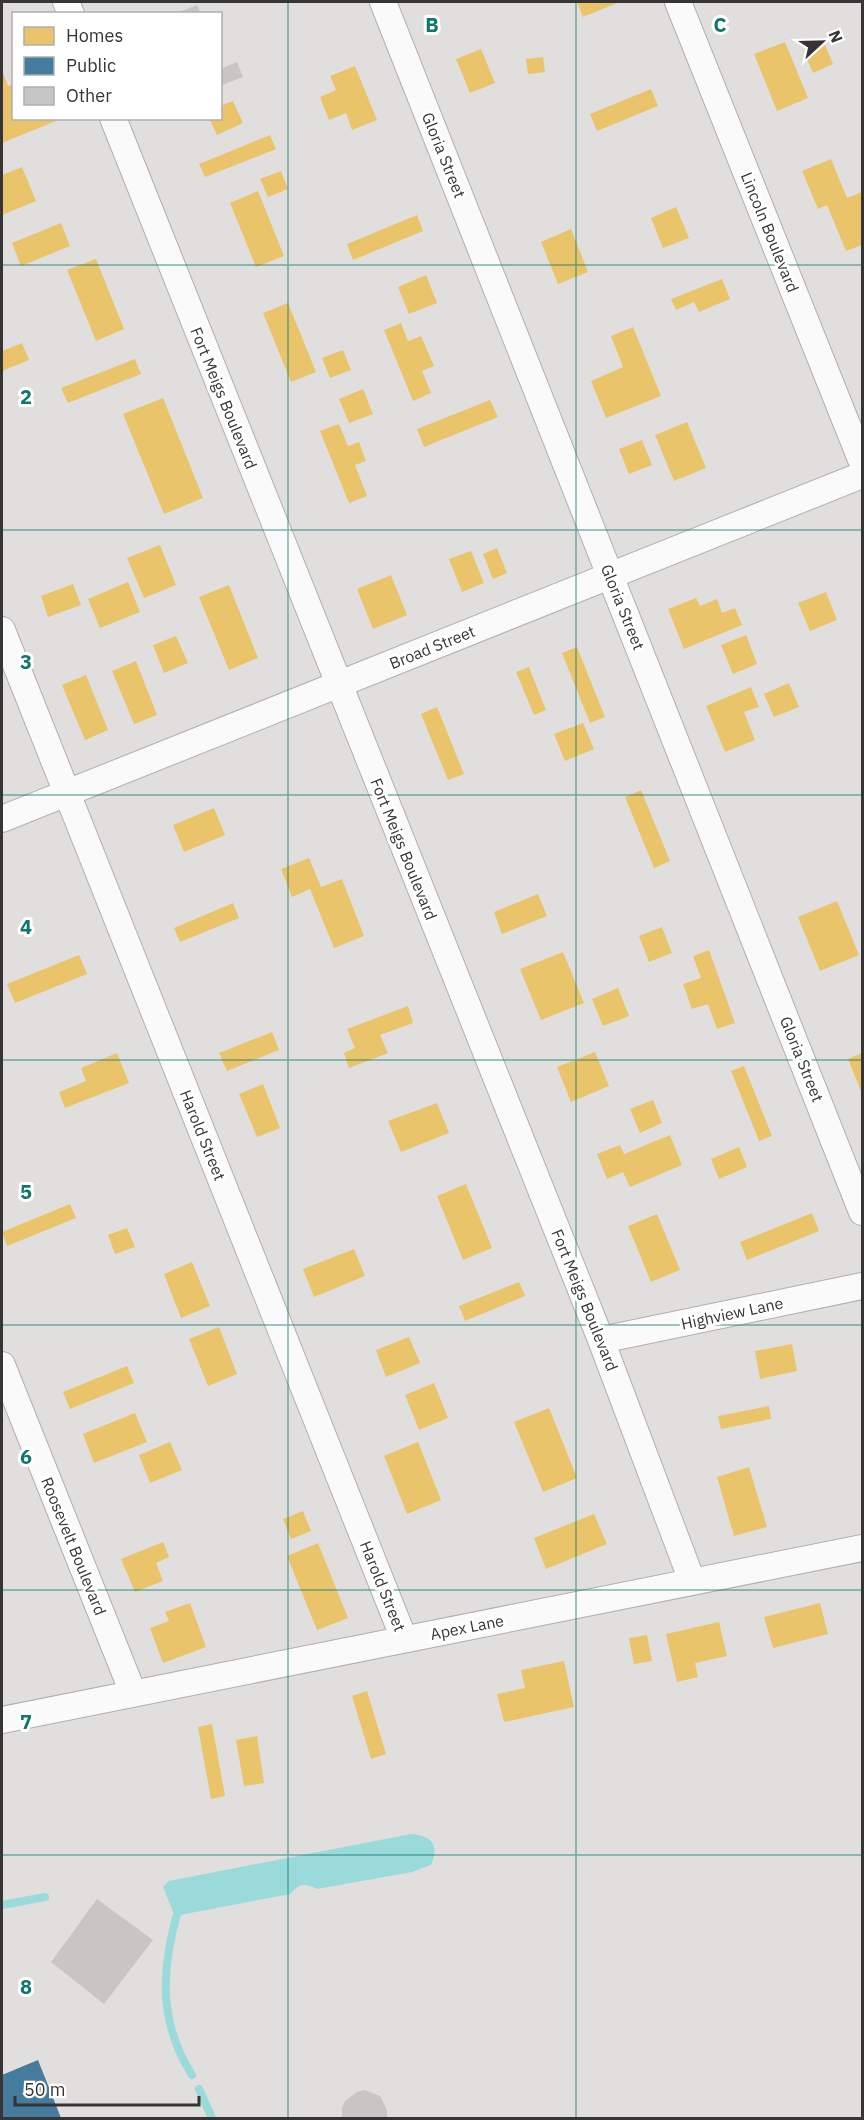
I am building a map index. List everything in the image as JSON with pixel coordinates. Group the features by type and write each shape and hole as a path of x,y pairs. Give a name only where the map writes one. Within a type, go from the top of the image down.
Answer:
{"street":[{"name":"Gloria Street","path":"383,2 862,1212"},
{"name":"Lincoln Boulevard","path":"678,2 862,462"},
{"name":"Fort Meigs Boulevard","path":"114,120 601,1340 692,1581"},
{"name":"Broad Street","path":"2,819 862,475"},
{"name":"Harold Street","path":"2,630 404,1640"},
{"name":"Highview Lane","path":"601,1340 862,1286"},
{"name":"Roosevelt Boulevard","path":"2,1365 133,1693"},
{"name":"Apex Lane","path":"2,1720 862,1548"}],"water":[{"path":"411,1834 424,1836 432,1842 434,1847 434,1858 431,1865 412,1872 317,1889 302,1885 290,1894 180,1915 173,1912 163,1887 169,1881"}],"building: Homes":[{"path":"577,2 620,2 583,17"},
{"path":"785,42 808,98 777,111 754,54"},
{"path":"825,45 833,64 813,73 805,54"},
{"path":"481,49 495,83 470,93 456,59"},
{"path":"543,57 545,72 528,74 526,59"},
{"path":"355,66 377,120 352,130 346,113 329,120 320,97 336,90 330,76"},
{"path":"2,70 8,86 12,85 12,120 56,121 2,143"},
{"path":"651,89 658,106 597,131 590,114"},
{"path":"233,101 243,123 217,135 210,120 222,120 222,105"},
{"path":"270,135 276,149 205,177 199,164"},
{"path":"831,159 847,198 862,192 862,245 846,251 827,205 818,209 802,171"},
{"path":"22,167 36,201 2,215 2,175"},
{"path":"281,171 288,189 268,197 260,179"},
{"path":"258,191 284,256 256,267 230,203"},
{"path":"676,207 689,238 663,248 651,218"},
{"path":"417,215 423,231 353,260 347,244"},
{"path":"61,223 70,246 21,266 12,243"},
{"path":"571,229 588,272 558,284 541,242"},
{"path":"96,259 124,329 96,341 67,270"},
{"path":"426,275 437,303 409,314 398,287"},
{"path":"722,279 730,299 699,312 694,302 676,310 671,299"},
{"path":"288,303 316,372 291,382 263,313"},
{"path":"401,323 408,341 421,336 434,366 422,371 431,393 413,401 384,330"},
{"path":"633,327 661,396 606,418 591,381 623,367 611,336"},
{"path":"22,343 29,360 2,371 2,351"},
{"path":"343,350 351,370 330,378 322,358"},
{"path":"135,359 141,374 68,403 61,388"},
{"path":"363,389 373,414 349,423 339,399"},
{"path":"163,398 203,498 164,514 123,414"},
{"path":"490,400 498,417 424,447 417,429"},
{"path":"687,422 706,468 674,481 655,435"},
{"path":"339,424 348,446 359,442 366,461 355,465 367,496 349,503 320,431"},
{"path":"642,440 652,465 629,474 619,449"},
{"path":"160,545 176,585 144,598 127,558"},
{"path":"497,548 507,573 493,579 483,554"},
{"path":"471,551 484,583 462,592 449,559"},
{"path":"391,575 407,615 373,629 357,589"},
{"path":"128,582 140,612 100,628 88,599"},
{"path":"73,584 81,605 48,617 41,596"},
{"path":"229,585 258,658 229,670 199,597"},
{"path":"826,592 837,620 810,631 798,603"},
{"path":"696,598 700,606 717,599 722,613 735,608 742,625 684,649 668,609"},
{"path":"746,635 757,664 733,674 721,645"},
{"path":"176,636 188,663 164,673 153,645"},
{"path":"577,647 605,717 590,723 562,653"},
{"path":"136,661 157,715 134,724 112,671"},
{"path":"529,667 546,710 534,715 516,672"},
{"path":"86,675 108,730 85,740 62,685"},
{"path":"789,683 799,707 774,717 764,694"},
{"path":"751,687 759,707 744,712 755,740 725,752 706,706"},
{"path":"437,707 464,774 448,780 421,714"},
{"path":"583,723 594,749 565,761 554,734"},
{"path":"641,790 670,861 654,868 625,797"},
{"path":"214,808 225,835 184,852 173,825"},
{"path":"309,858 321,887 342,879 364,936 334,948 310,889 292,897 281,869"},
{"path":"538,894 547,916 502,934 494,912"},
{"path":"837,901 859,955 820,971 798,917"},
{"path":"233,903 239,918 180,942 174,928"},
{"path":"662,927 672,953 649,962 639,936"},
{"path":"709,950 735,1023 717,1029 708,1004 692,1009 683,984 701,978 693,956"},
{"path":"563,952 584,1003 541,1020 520,969"},
{"path":"79,955 87,974 15,1003 7,984"},
{"path":"618,988 629,1016 603,1026 592,999"},
{"path":"408,1006 413,1023 380,1035 388,1053 349,1068 344,1053 355,1048 347,1029"},
{"path":"272,1032 279,1050 227,1071 219,1053"},
{"path":"595,1052 609,1086 571,1102 557,1067"},
{"path":"117,1053 129,1083 65,1108 59,1092 86,1081 81,1068"},
{"path":"862,1053 862,1094 848,1059"},
{"path":"744,1066 772,1136 759,1141 731,1071"},
{"path":"263,1084 280,1128 257,1137 239,1094"},
{"path":"653,1100 662,1123 640,1133 630,1109"},
{"path":"437,1103 449,1133 401,1152 388,1121"},
{"path":"670,1135 682,1165 630,1187 623,1172 607,1179 597,1154 620,1145 624,1154"},
{"path":"739,1147 747,1167 719,1179 711,1159"},
{"path":"466,1184 492,1248 463,1260 437,1196"},
{"path":"70,1204 76,1218 7,1246 2,1232"},
{"path":"812,1213 819,1231 747,1260 740,1242"},
{"path":"657,1214 680,1270 651,1282 628,1226"},
{"path":"127,1228 135,1247 115,1254 108,1235"},
{"path":"354,1249 365,1276 314,1297 303,1269"},
{"path":"192,1262 210,1306 181,1318 164,1274"},
{"path":"519,1282 525,1296 465,1321 459,1306"},
{"path":"219,1327 237,1374 208,1386 189,1339"},
{"path":"409,1337 420,1363 386,1377 376,1350"},
{"path":"792,1344 797,1371 760,1379 755,1351"},
{"path":"127,1366 134,1383 70,1409 63,1392"},
{"path":"434,1383 448,1418 419,1430 405,1395"},
{"path":"769,1406 771,1419 721,1429 718,1416"},
{"path":"549,1408 577,1478 543,1492 514,1422"},
{"path":"135,1413 147,1442 94,1463 83,1434"},
{"path":"170,1442 182,1470 150,1483 139,1455"},
{"path":"418,1442 441,1500 407,1514 384,1456"},
{"path":"749,1467 767,1527 734,1536 717,1477"},
{"path":"303,1511 311,1531 291,1539 283,1519"},
{"path":"594,1514 607,1544 546,1569 534,1538"},
{"path":"163,1542 169,1557 156,1563 163,1581 135,1592 121,1559"},
{"path":"318,1543 348,1618 317,1630 287,1556"},
{"path":"190,1603 206,1647 163,1663 150,1628 169,1621 165,1612"},
{"path":"820,1603 828,1634 773,1648 764,1617"},
{"path":"719,1622 727,1656 695,1663 698,1677 677,1682 666,1634"},
{"path":"647,1635 652,1661 634,1664 629,1638"},
{"path":"564,1661 574,1707 504,1722 497,1694 525,1688 521,1670"},
{"path":"367,1691 386,1754 371,1759 352,1696"},
{"path":"212,1724 225,1796 211,1799 198,1727"},
{"path":"257,1736 264,1783 244,1786 236,1740"}],"building: Public":[{"path":"38,2060 61,2118 2,2118 2,2075"}],"building: Other":[{"path":"197,5 200,12 180,12"},
{"path":"237,62 243,77 222,85 222,68"},
{"path":"97,1899 153,1940 104,2004 51,1962"},
{"path":"365,2090 380,2096 387,2110 387,2118 342,2118 345,2101 357,2092"}],"waterway":[{"path":"2,1905 45,1897"},
{"path":"177,1914 168,1956 166,1996 173,2036 192,2075"},
{"path":"199,2089 212,2118"}]}
